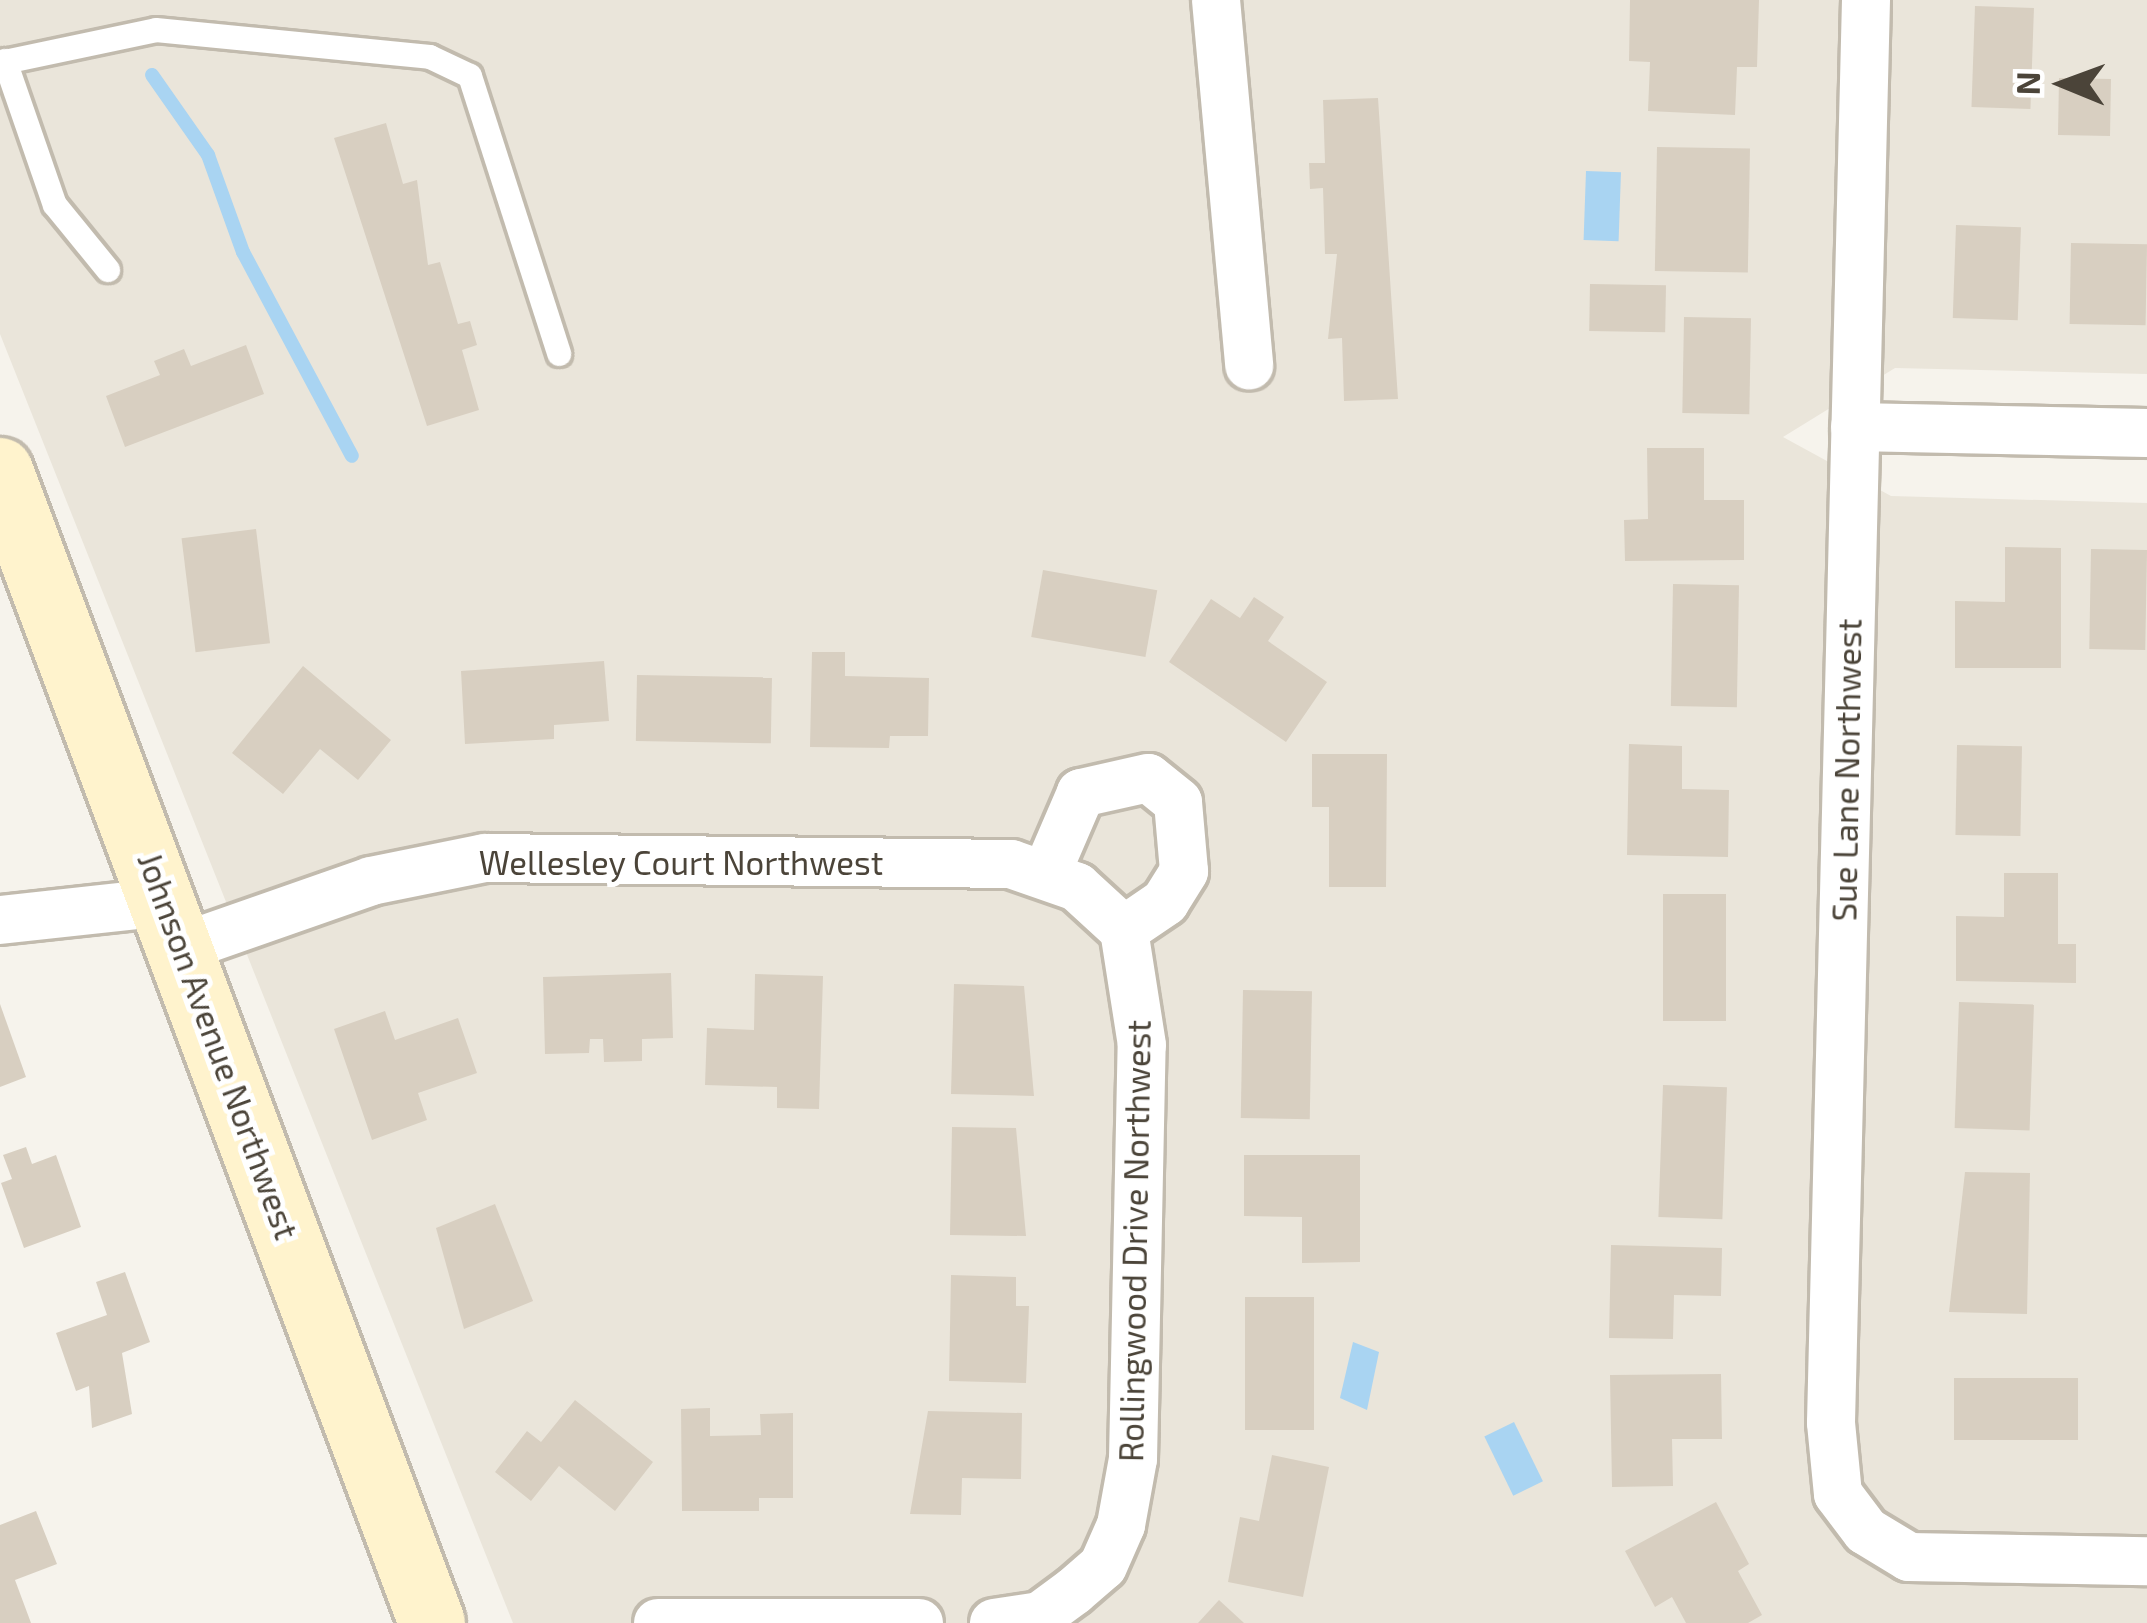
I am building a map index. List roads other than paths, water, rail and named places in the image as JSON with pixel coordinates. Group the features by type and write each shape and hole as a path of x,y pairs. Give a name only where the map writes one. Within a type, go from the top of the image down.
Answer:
{"street":[{"path":"1216,0 1249,366"},
{"name":"Sue Lane Northwest","path":"1866,0 1831,1423 1838,1494 1865,1532 1909,1557 2147,1561"},
{"path":"1855,427 2147,433"},
{"name":"Johnson Avenue Northwest","path":"0,471 174,924 432,1623"},
{"path":"1148,778 1178,802 1184,872 1124,929 1047,872 1081,793 1148,778"},
{"name":"Wellesley Court Northwest","path":"0,920 174,924 485,858 1047,872"},
{"name":"Rollingwood Drive Northwest","path":"994,1623 1040,1616 1074,1592 1103,1566 1121,1525 1133,1459 1142,1045 1124,929"},
{"path":"658,1623 919,1623"}],"lane":[{"path":"108,270 55,205 3,62 156,30 430,57 470,76 559,354"}],"water":[{"path":"1586,171 1621,172 1619,241 1584,240"},
{"path":"1353,1342 1379,1352 1367,1410 1340,1398"},
{"path":"1514,1422 1543,1481 1513,1496 1484,1436"}],"waterway":[{"path":"152,75 208,155 243,252 352,456"}]}
